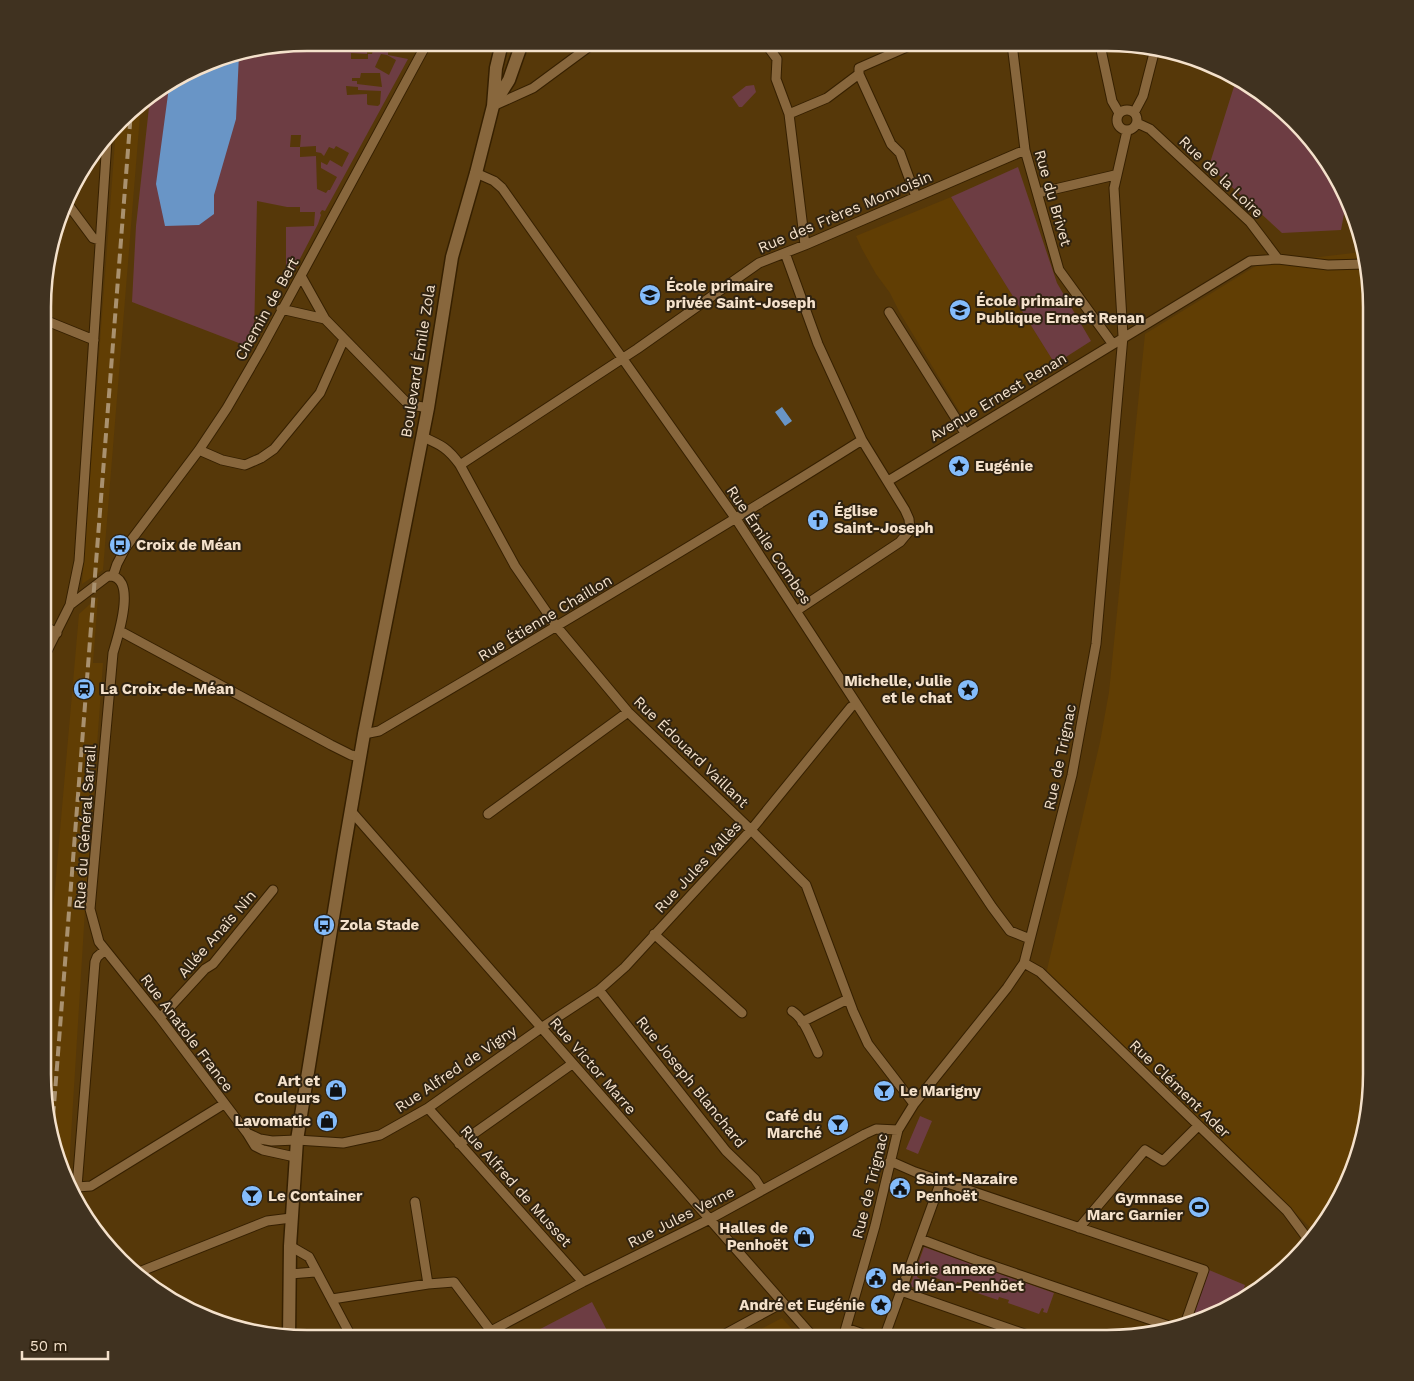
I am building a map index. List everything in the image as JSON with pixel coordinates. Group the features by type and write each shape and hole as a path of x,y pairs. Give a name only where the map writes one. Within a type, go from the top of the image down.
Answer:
{"main road":[{"name":"Boulevard Émile Zola","path":"289,1329 291,1218 297,1140 351,811 364,734 423,438 452,257 493,106 496,68 500,51"},
{"name":"Boulevard Émile Zola","path":"493,106 509,80 519,51"}],"street":[{"name":"Chemin de Bert","path":"113,576 126,547 199,450 227,408 423,51"},
{"path":"493,106 532,88 583,51"},
{"path":"771,51 777,60 776,80 789,114 805,245"},
{"path":"898,51 859,68 859,74 891,144 900,153 916,197"},
{"name":"Rue du Brivet","path":"1013,51 1025,150 1059,270 1112,343"},
{"path":"1101,51 1112,101 1119,113"},
{"path":"1134,113 1125,110 1119,113 1116,123 1126,131 1133,128 1137,123 1134,113 1144,96 1153,55"},
{"path":"789,114 827,98 859,74"},
{"name":"Rue de la Loire","path":"1137,123 1150,129 1250,222 1278,259"},
{"name":"Rue de Trignac","path":"846,1328 875,1226 898,1130 914,1104 1007,988 1024,963 1072,775 1096,644 1123,336 1114,188 1115,174 1126,131"},
{"path":"51,644 70,605 80,561 91,339 105,149"},
{"name":"Rue des Frères Monvoisin","path":"460,465 622,358 759,263 1025,150"},
{"name":"Rue Émile Combes","path":"476,173 494,180 502,188 736,519 856,704 1000,919 1010,931 1030,939"},
{"path":"1038,193 1115,174"},
{"path":"71,209 93,238 99,240"},
{"path":"785,253 818,344 862,440 909,519 910,530 900,542 796,611"},
{"name":"Avenue Ernest Renan","path":"888,481 1123,336 1250,261 1278,259 1328,265 1359,264"},
{"path":"300,276 325,318 344,339 405,401 412,405 428,408"},
{"path":"281,309 325,318"},
{"path":"889,312 965,433"},
{"path":"51,323 91,339"},
{"path":"199,450 222,460 246,465 274,449 320,393 344,339"},
{"name":"Rue Édouard Vaillant","path":"423,438 451,452 515,566 557,627 628,712 806,885 848,999 868,1044 914,1104"},
{"name":"Rue Étienne Chaillon","path":"364,734 379,731 557,627 862,440"},
{"path":"70,605 95,588 104,579 113,576"},
{"name":"Rue du Général Sarrail","path":"105,950 98,942 90,909 112,653 124,612 122,584 113,576"},
{"path":"51,630 57,633"},
{"path":"120,631 331,745 351,755 360,757"},
{"name":"Rue Jules Vallès","path":"541,1028 599,990 625,967 751,830 851,707 856,704"},
{"path":"488,814 628,712"},
{"name":"Rue Victor Marre","path":"351,811 807,1330"},
{"name":"Allée Anaïs Nin","path":"160,1018 205,969 213,964 273,890"},
{"path":"654,934 742,1014"},
{"path":"77,1185 95,962 97,957 105,950"},
{"name":"Rue Anatole France","path":"105,950 160,1018 255,1146 263,1150 295,1157"},
{"name":"Rue Clément Ader","path":"1024,963 1040,972 1287,1211 1305,1236"},
{"name":"Rue Joseph Blanchard","path":"599,990 726,1151 755,1179 762,1190"},
{"path":"802,1022 848,999"},
{"path":"792,1011 797,1014 802,1022 818,1053"},
{"name":"Rue Alfred de Vigny","path":"297,1140 342,1143 380,1135 428,1108 541,1028"},
{"path":"459,1144 572,1064"},
{"path":"78,1187 91,1186 224,1104"},
{"name":"Rue Alfred de Musset","path":"428,1108 583,1282"},
{"path":"1079,1228 1145,1150 1163,1161 1198,1126"},
{"name":"Rue Jules Verne","path":"493,1330 583,1282 710,1219 865,1134 876,1129 898,1130"},
{"path":"247,1133 260,1139 272,1141 297,1140"},
{"path":"890,1161 915,1172 1204,1270 1188,1316"},
{"path":"887,1330 941,1181"},
{"path":"415,1202 428,1284"},
{"path":"145,1272 267,1221 291,1218"},
{"path":"920,1239 1162,1324"},
{"path":"290,1246 308,1258 348,1330"},
{"path":"290,1274 316,1272"},
{"path":"332,1299 428,1284 454,1282 490,1330"},
{"path":"901,1291 1013,1330"},
{"path":"733,1330 782,1303"},
{"path":"846,1328 852,1330"}],"shaded area":[{"path":"367,51 367,54 351,53 351,59 368,59 368,54 372,54 373,51 388,51 388,55 408,59 325,211 322,210 320,213 318,224 290,278 286,278 286,227 314,226 315,212 300,212 300,207 287,207 257,201 254,337 251,350 244,345 132,302 136,226 149,106 165,94 209,71 241,60 274,53","holes":["381,54 396,60 389,75 375,67","361,73 380,73 382,87 357,84 357,81 352,81 352,78 360,78","346,86 358,87 358,90 381,91 380,104 378,106 368,105 367,94 347,95","291,135 301,135 300,147 290,147","316,146 316,152 324,156 329,147 334,149 336,146 349,153 342,167 330,160 327,165 321,162 321,168 337,177 330,190 326,193 317,189 316,156 300,157 300,147"]},
{"path":"754,85 756,92 742,107 739,107 732,97 746,86"},
{"path":"1234,86 1249,94 1276,115 1310,151 1328,179 1343,209 1344,212 1341,230 1282,233 1209,166"},
{"path":"140,113 103,570 82,584 115,138"},
{"path":"1018,167 1057,283 1091,341 1055,364 951,197"},
{"name":"École primaire Publique Ernest Renan","path":"951,197 1055,364 964,419 900,313 890,293 876,274 856,236"},
{"path":"1357,253 1361,274 1363,307 1363,1074 1361,1107 1349,1156 1336,1187 1311,1228 1046,974 1100,742 1109,692 1145,334 1259,264"},
{"path":"98,597 93,663 103,663 69,1167 60,1140 53,1107 51,1074 51,934 79,614"},
{"path":"920,1116 932,1121 918,1154 906,1149"},
{"path":"924,1247 1054,1293 1047,1313 1043,1312 1044,1309 1042,1308 1039,1314 1008,1303 1009,1300 999,1297 998,1300 965,1289 966,1285 957,1282 956,1285 924,1274 927,1264 922,1263 917,1277 922,1280 919,1290 910,1286"},
{"path":"1209,1270 1245,1285 1243,1290 1235,1295 1194,1314"},
{"path":"592,1302 607,1330 538,1330"},
{"path":"782,1318 792,1330 759,1330"}],"water":[{"path":"239,61 236,119 214,195 214,214 199,225 165,226 156,184 168,92 209,71"},
{"path":"782,407 792,421 785,426 775,412"}],"railway":[{"path":"54,1110 130,122"}],"place":[{"name":"École primaire privée Saint-Joseph","path":"650,295"},
{"name":"École primaire Publique Ernest Renan","path":"960,310"},
{"name":"Eugénie","path":"959,466"},
{"name":"Église Saint-Joseph","path":"818,520"},
{"name":"Croix de Méan","path":"120,545"},
{"name":"La Croix-de-Méan","path":"84,689"},
{"name":"Michelle, Julie et le chat","path":"968,690"},
{"name":"Zola Stade","path":"324,925"},
{"name":"Art et Couleurs","path":"336,1090"},
{"name":"Le Marigny","path":"884,1091"},
{"name":"Lavomatic","path":"327,1121"},
{"name":"Café du Marché","path":"838,1125"},
{"name":"Saint-Nazaire Penhoët","path":"900,1188"},
{"name":"Le Container","path":"252,1196"},
{"name":"Gymnase Marc Garnier","path":"1199,1207"},
{"name":"Halles de Penhoët","path":"804,1237"},
{"name":"Mairie annexe de Méan-Penhöet","path":"876,1278"},
{"name":"André et Eugénie","path":"881,1305"}]}
